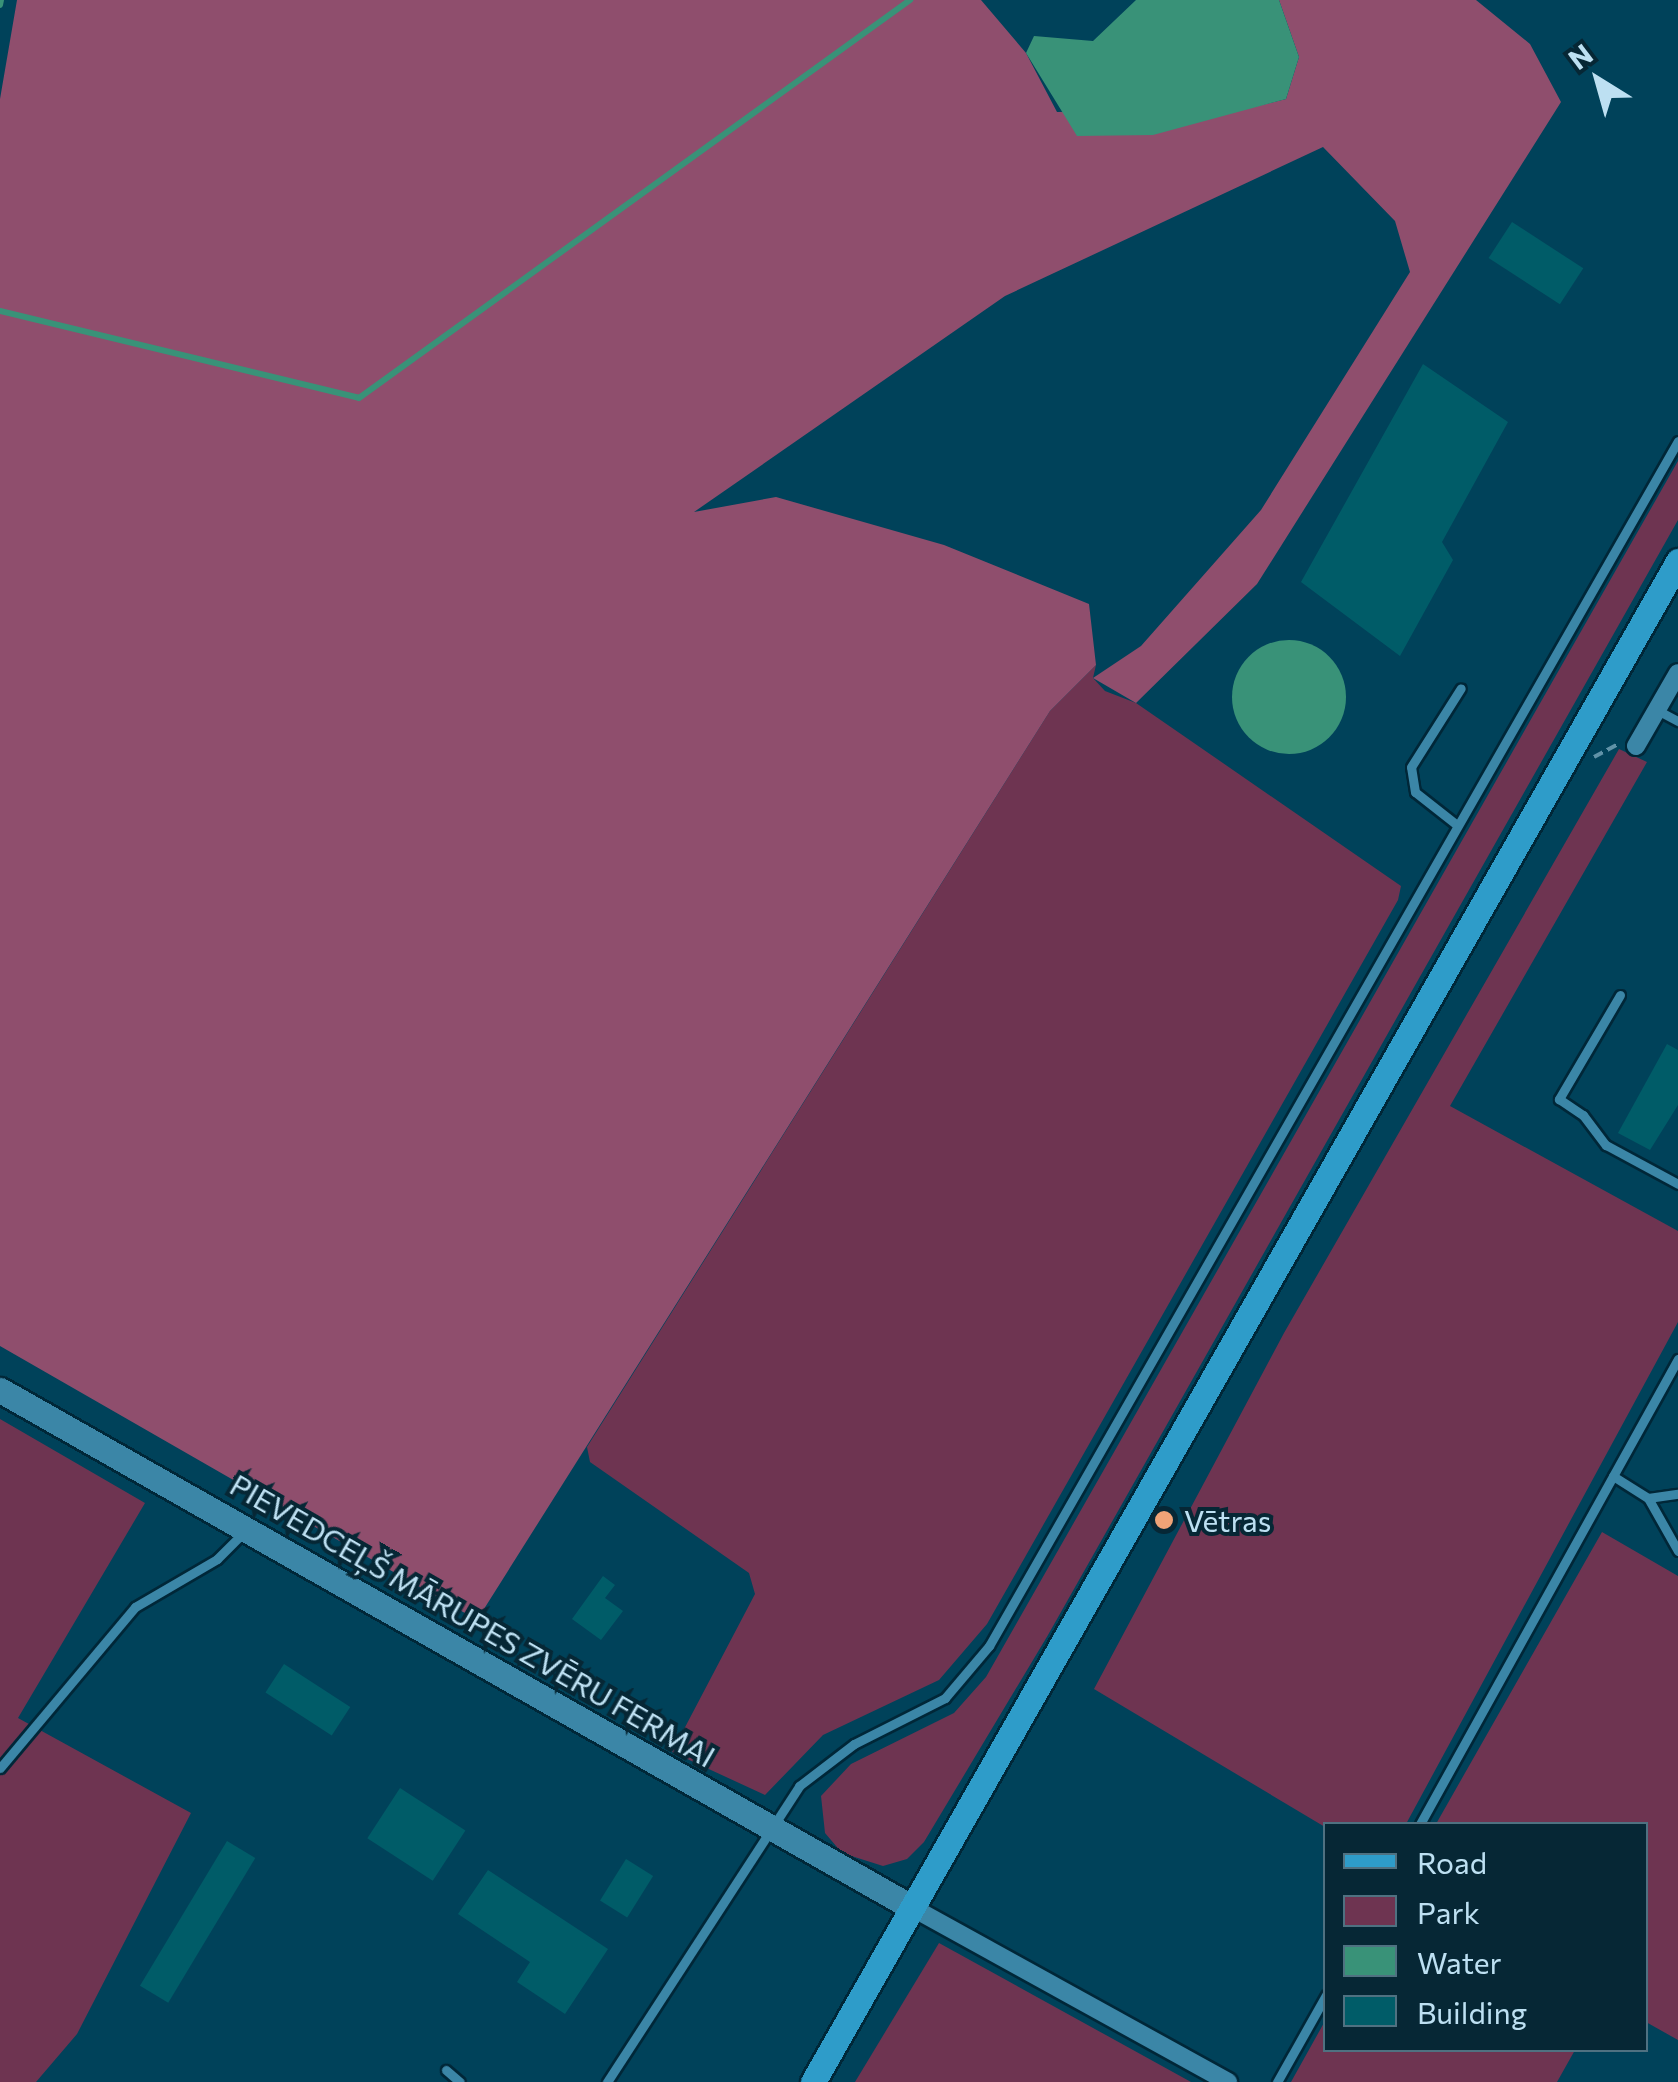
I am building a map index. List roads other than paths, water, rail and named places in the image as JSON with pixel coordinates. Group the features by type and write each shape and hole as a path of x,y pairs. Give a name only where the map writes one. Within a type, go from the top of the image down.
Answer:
{"main road":[{"path":"813,2082 1678,561"}],"street":[{"path":"1636,746 1678,673"},
{"name":"PIEVEDCEĻŠ MĀRUPES ZVĒRU FERMAI","path":"0,1390 249,1527 912,1908"},
{"path":"912,1908 1228,2082"}],"lane":[{"path":"607,2082 800,1786 825,1763 945,1698 989,1646 1678,441"},
{"path":"1456,825 1415,792 1411,767 1461,688"},
{"path":"1657,710 1678,721"},
{"path":"1620,995 1558,1099 1583,1115 1606,1145 1678,1184"},
{"path":"1421,1822 1678,1359"},
{"path":"1613,1476 1648,1498 1678,1551"},
{"path":"1648,1498 1678,1494"},
{"path":"0,1768 135,1606 217,1558 249,1527"},
{"path":"1277,2082 1323,1999"},
{"path":"446,2070 460,2082"}],"water":[{"path":"1136,0 1279,0 1299,57 1286,99 1153,135 1077,136 1026,53 1034,36 1093,41"},
{"path":"1289,640 1311,645 1329,657 1341,675 1346,697 1341,719 1329,737 1311,749 1289,754 1267,749 1249,737 1237,719 1232,697 1237,675 1249,657 1267,645"}],"waterway":[{"path":"0,5 1,0"},
{"path":"0,311 359,398 910,0"}],"place":[{"name":"Vētras","path":"1164,1520"}]}
